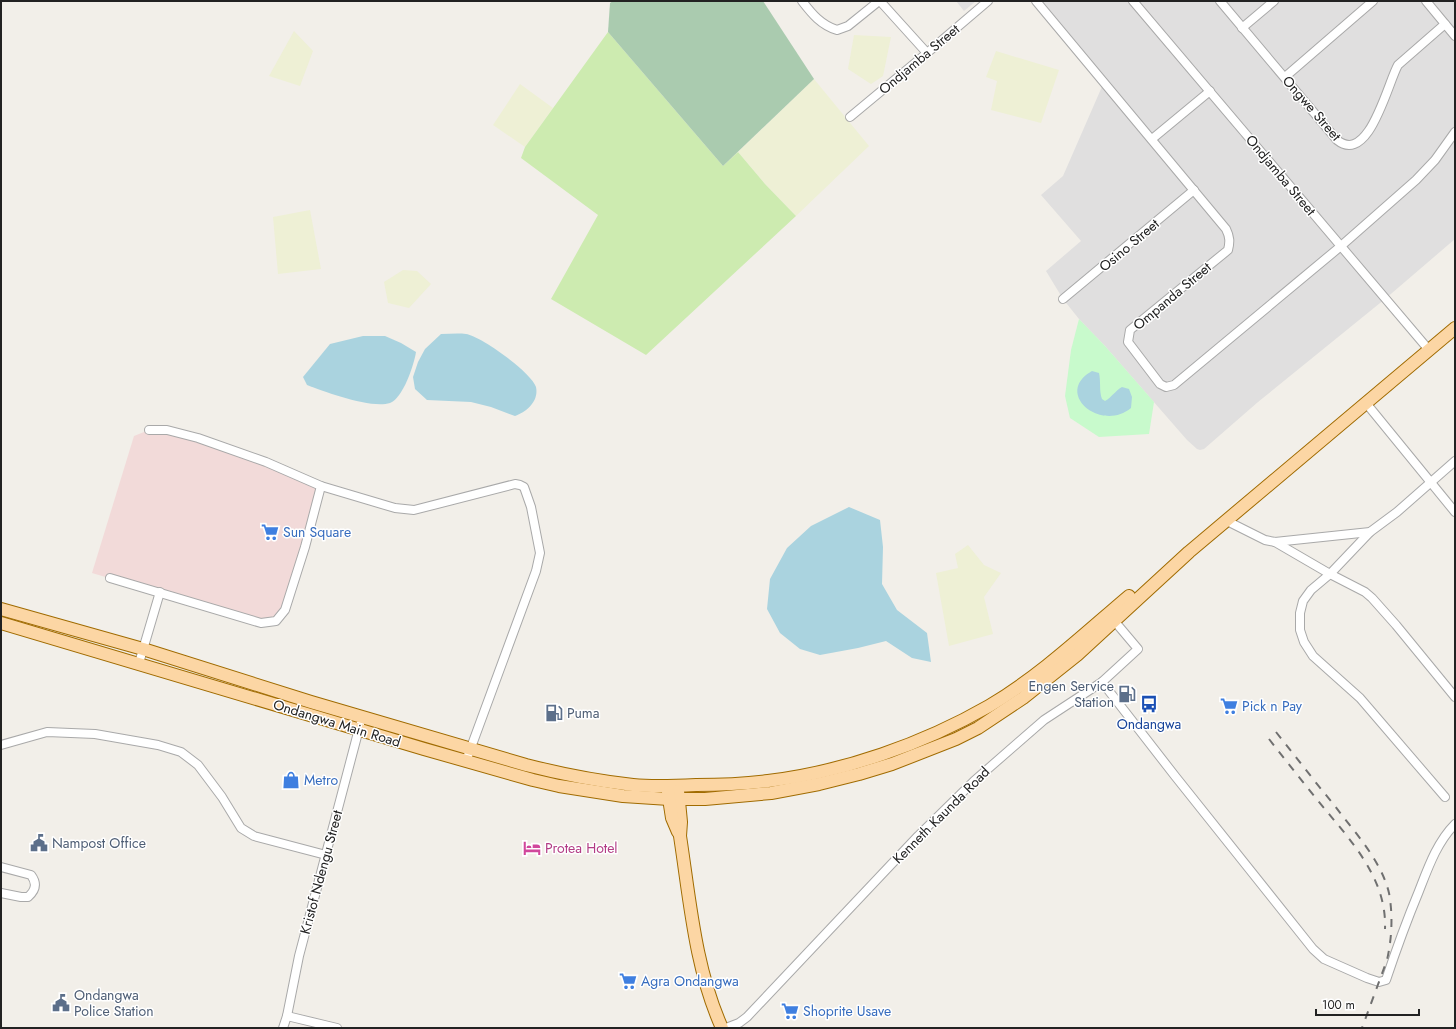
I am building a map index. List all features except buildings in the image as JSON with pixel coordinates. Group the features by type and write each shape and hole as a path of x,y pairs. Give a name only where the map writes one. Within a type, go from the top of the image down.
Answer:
{"main road":[{"path":"1111,617 1455,328"},
{"name":"Ondangwa Main Road","path":"1,609 526,765 561,774 633,785 672,786 726,785 769,781 813,773 889,752 958,722 989,706 1029,680 1111,617"},
{"name":"Ondangwa Main Road","path":"1,623 359,730 533,780 559,786 624,796 674,799 734,797 771,793 819,784 892,764 956,739 978,728 1023,698 1076,655 1111,617"},
{"path":"672,786 674,799 672,818 680,836 697,952 716,1016 722,1028"}],"street":[{"path":"802,1 826,26 837,30 848,26 880,1 927,53"},
{"name":"Ondjamba Street","path":"850,117 988,1"},
{"name":"Ompanda Street","path":"1036,1 1152,139 1230,235 1228,250 1130,330 1128,342 1160,384 1166,387 1174,385 1340,246 1416,180 1435,160 1455,132"},
{"name":"Ondjamba Street","path":"1133,1 1429,350"},
{"name":"Ongwe Street","path":"1220,1 1337,140 1340,143 1350,145 1369,132 1385,98 1393,73 1398,65 1445,24"},
{"path":"1242,28 1274,1"},
{"path":"1284,77 1373,1"},
{"path":"1426,1 1455,36"},
{"path":"1152,139 1210,91"},
{"name":"Osino Street","path":"1063,299 1194,190"},
{"path":"1366,403 1455,512"},
{"path":"149,430 167,430 198,438 266,462 321,486 395,508 414,510 516,484 520,484 524,487 531,507 540,553 536,571 466,761"},
{"path":"1445,797 1360,698 1312,656 1304,642 1300,630 1300,613 1311,590 1330,574 1370,532 1431,483 1455,461"},
{"path":"110,578 261,623 276,621 285,610 305,547 321,486"},
{"path":"1227,521 1265,540 1275,542 1370,532"},
{"path":"1275,542 1359,589 1372,598 1455,697"},
{"path":"139,664 160,592"},
{"name":"Kenneth Kaunda Road","path":"726,1028 739,1023 747,1017 918,836 974,781 1044,720 1102,682 1138,649 1111,617"},
{"path":"1102,682 1313,949 1324,959 1367,978 1379,982 1386,980 1402,934 1432,861 1441,842 1455,824"},
{"name":"Kristof Ndengu Street","path":"283,1028 300,956 362,717"},
{"path":"1,745 47,732 95,734 158,745 182,752 198,765 222,797 241,828 254,836 326,855"},
{"path":"1,867 31,875 35,880 33,892 28,897 1,893"},
{"path":"287,1016 337,1028"}],"shaded area":[{"path":"956,1 976,1 964,11"},
{"path":"1036,1 1455,1 1455,239 1385,299 1258,402 1204,449 1197,449 1187,440 1105,346 1079,319 1063,299 1046,271 1081,241 1041,195 1063,176 1104,82"},
{"path":"149,430 167,430 321,486 285,610 276,621 261,623 92,573 134,436"}],"green space":[{"path":"613,1 763,1 814,79 723,166 608,32 610,3"},
{"path":"294,31 313,51 300,86 269,76"},
{"path":"608,32 723,166 738,152 765,184 796,216 646,355 551,299 598,215 521,158 525,147"},
{"path":"854,35 891,37 883,76 871,84 848,69"},
{"path":"996,51 1059,70 1041,123 991,110 997,81 986,77"},
{"path":"814,79 869,146 796,216 765,184 738,152"},
{"path":"520,84 553,108 525,147 493,125"},
{"path":"310,210 321,269 278,274 273,217"},
{"path":"403,270 417,271 431,284 409,308 388,303 384,282"},
{"path":"1079,319 1154,402 1149,434 1099,437 1070,418 1065,396 1071,350"},
{"path":"968,545 984,565 1001,573 984,597 993,634 949,646 936,573 958,568 955,554"}],"water":[{"path":"441,334 466,334 473,336 494,348 516,365 525,373 536,387 536,397 528,409 515,416 491,407 471,402 427,400 415,389 413,377 418,362 425,349"},
{"path":"363,336 385,336 416,352 407,380 395,400 390,403 382,404 360,402 307,385 303,377 330,344"},
{"path":"1092,371 1099,373 1102,399 1105,401 1110,398 1122,387 1129,389 1132,397 1131,408 1119,414 1107,416 1095,413 1086,407 1079,399 1077,390 1081,380"},
{"path":"849,507 880,520 883,547 882,584 897,610 927,633 931,662 912,658 886,641 820,655 800,649 780,633 767,609 770,579 787,548 811,526"}],"railway":[{"path":"1276,732 1374,858 1389,893 1391,918 1389,952 1362,1028"},
{"path":"1269,739 1357,849 1366,863 1380,894 1384,911 1385,929"}],"place":[{"name":"Sun Square","path":"270,532"},
{"name":"Engen Service Station","path":"1127,694"},
{"name":"Ondangwa","path":"1149,704"},
{"name":"Pick n Pay","path":"1229,706"},
{"name":"Puma","path":"554,713"},
{"name":"Metro","path":"291,780"},
{"name":"Nampost Office","path":"39,843"},
{"name":"Protea Hotel","path":"532,848"},
{"name":"Agra Ondangwa","path":"628,981"},
{"name":"Ondangwa Police Station","path":"61,1003"},
{"name":"Shoprite Usave","path":"790,1011"}]}
